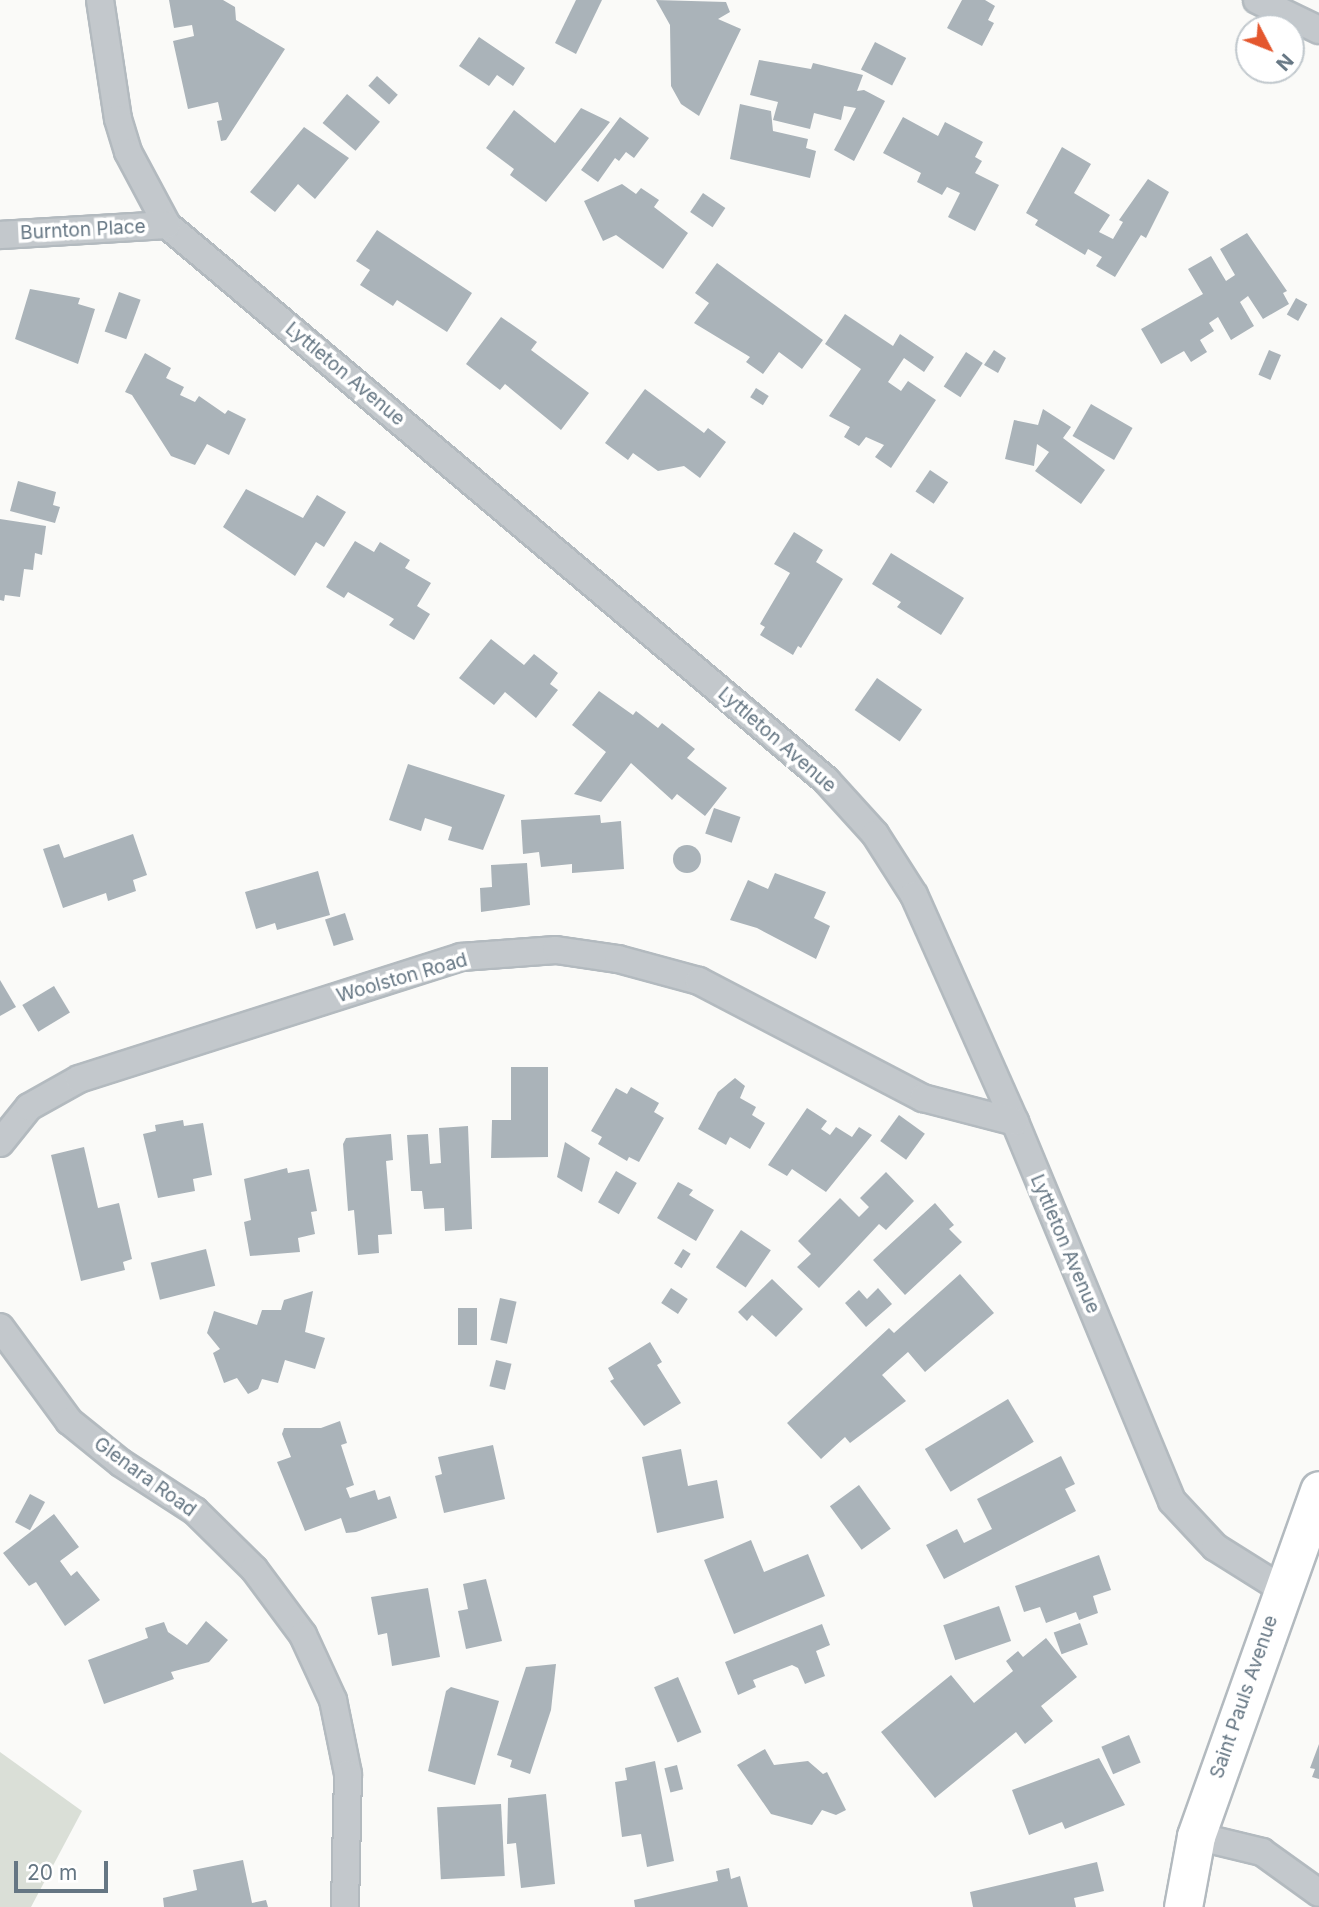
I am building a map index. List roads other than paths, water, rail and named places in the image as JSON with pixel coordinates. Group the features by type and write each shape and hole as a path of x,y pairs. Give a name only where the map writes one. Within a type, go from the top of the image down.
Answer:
{"street":[{"path":"100,0 118,119 128,152 167,225"},
{"path":"1257,0 1319,30"},
{"name":"Burnton Place","path":"0,235 167,225"},
{"name":"Lyttleton Avenue","path":"167,225 826,780 874,834 914,895 1015,1122 1172,1501 1215,1547 1282,1589"},
{"name":"Woolston Road","path":"0,1143 29,1107 79,1079 461,957 556,950 618,959 699,981 923,1098 1015,1122"},
{"name":"Glenara Road","path":"0,1327 69,1421 121,1463 195,1511 254,1569 303,1635 333,1700 348,1774 345,1907"},
{"name":"Saint Pauls Avenue","path":"1183,1907 1196,1836 1319,1490"},
{"path":"1196,1836 1262,1852 1319,1893"}]}
